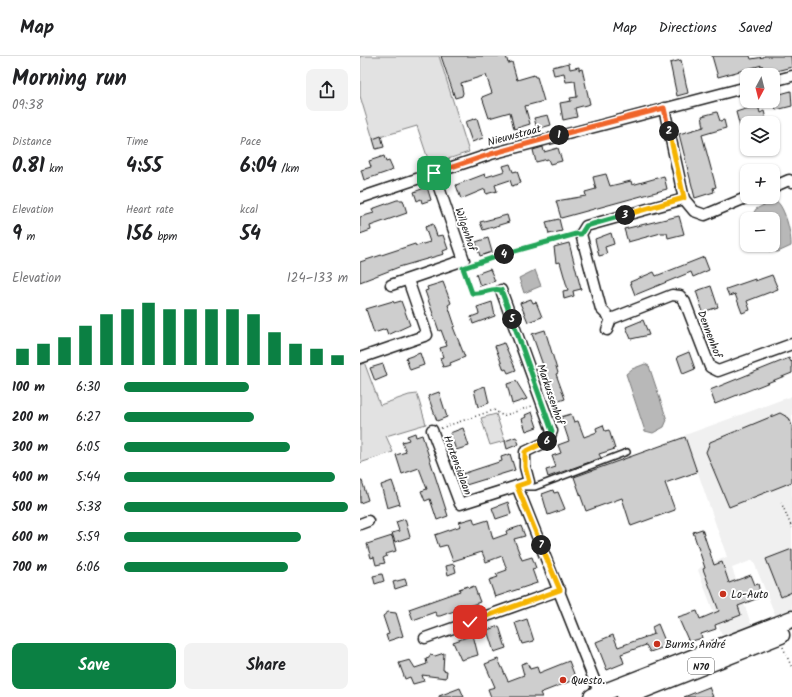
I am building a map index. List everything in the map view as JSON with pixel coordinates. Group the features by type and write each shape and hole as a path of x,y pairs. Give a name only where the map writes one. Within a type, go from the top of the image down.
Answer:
{"main road":[{"name":"N70","path":"598,696 792,619"},
{"name":"N70","path":"625,697 785,633"}],"street":[{"path":"780,79 792,76"},
{"name":"Nieuwstraat","path":"360,198 522,145 740,89"},
{"path":"664,108 684,198 694,211 705,214 740,200"},
{"name":"Wilgenhof","path":"391,285 464,260 434,173"},
{"path":"780,184 789,180 792,182"},
{"path":"607,330 611,319 601,309 581,234 586,226 684,198"},
{"path":"360,358 427,335 408,280"},
{"name":"Markussenhof","path":"501,290 552,431 548,441 525,452 525,467 529,482 517,486"},
{"name":"Dennenhof","path":"611,319 672,295 680,296 685,302 710,367 718,371 792,344"},
{"name":"Hortensialaan","path":"432,430 460,504 517,486"},
{"path":"517,486 560,590 598,696"},
{"path":"425,638 560,590"}],"lane":[{"path":"517,486 535,487 627,452"}],"path":[{"path":"470,266 531,245 581,234"},
{"path":"463,268 472,293 479,294 496,288 501,290"},
{"path":"432,430 494,410 503,416 542,403"},
{"path":"781,502 792,528"},
{"path":"785,633 792,668"}],"shaded area":[{"path":"360,56 439,56 469,152 430,165 417,126 373,139 360,96"},
{"path":"766,204 779,204 787,222 791,246 780,251 780,212 754,212 756,209"},
{"path":"535,270 541,286 524,293 519,278"},
{"path":"360,351 380,405 409,395 417,394 426,424 386,436 393,452 360,463"},
{"path":"645,364 649,366 667,420 664,427 653,433 645,431 626,374 632,369"},
{"path":"792,396 792,611 776,617 753,560 732,568 752,627 722,635 698,570 702,566 727,557 685,435"},
{"path":"496,414 505,441 490,445 481,418"}],"building":[{"path":"441,56 506,56 508,63 512,62 517,80 534,75 537,77 544,101 525,106 530,124 514,129 510,112 489,118 482,97 492,93 486,75 461,83 463,93 462,96 455,98"},
{"path":"712,56 750,56 751,59 764,56 791,56 792,67 780,70 780,68 763,68 762,65 751,68 740,68 740,71 718,77"},
{"path":"681,60 688,93 677,96 670,63"},
{"path":"569,63 570,69 579,67 579,70 582,69 590,104 575,108 577,117 563,120 560,103 571,101 570,98 577,97 575,81 566,82 564,73 554,75 552,67"},
{"path":"791,91 792,106 776,110 776,108 780,108 780,94"},
{"path":"749,108 759,108 760,113 764,111 765,116 740,116 740,127 736,112"},
{"path":"717,112 720,121 724,120 726,128 702,135 716,187 713,188 714,192 695,198 679,134 704,127 702,116"},
{"path":"548,115 551,125 537,129 534,118"},
{"path":"477,118 483,138 472,142 465,122"},
{"path":"381,136 384,147 376,149 373,139"},
{"path":"543,147 544,152 558,148 562,161 550,164 548,159 536,162 533,150"},
{"path":"384,156 386,162 389,161 393,170 364,180 361,170 371,167 369,161"},
{"path":"510,164 513,172 517,171 521,183 512,186 510,180 495,185 497,191 486,194 485,189 461,199 456,185 485,174 486,177 505,171 503,166"},
{"path":"606,174 610,186 631,181 632,185 664,176 667,189 561,218 556,201 586,196 585,192 596,189 593,177"},
{"path":"427,187 431,200 422,203 421,199 417,201 414,192"},
{"path":"397,200 403,200 407,213 370,226 371,230 360,234 360,217 374,213 372,209"},
{"path":"507,215 509,222 483,230 480,222"},
{"path":"679,216 684,234 668,238 667,233 661,233 628,242 624,229"},
{"path":"559,219 562,231 549,234 546,222"},
{"path":"433,224 437,236 443,235 448,249 443,251 444,254 399,267 360,282 360,262 415,244 416,246 430,242 425,227"},
{"path":"611,233 614,244 605,247 607,254 599,256 595,239"},
{"path":"488,238 492,252 480,256 476,242"},
{"path":"569,243 581,289 573,291 574,296 564,299 563,291 568,290 560,262 556,263 554,247"},
{"path":"704,257 709,270 693,277 691,272 635,295 630,282 654,272 656,276"},
{"path":"490,269 495,281 480,286 476,274"},
{"path":"772,275 778,289 747,301 750,310 742,313 735,294 729,296 726,289"},
{"path":"443,282 451,303 448,305 455,326 453,327 465,357 450,363 451,365 443,367 440,358 443,357 440,348 447,346 441,330 439,331 425,291 428,290 427,287"},
{"path":"711,286 718,307 703,312 696,291"},
{"path":"531,299 533,303 536,302 542,317 528,322 520,303"},
{"path":"393,301 394,303 401,301 410,325 388,335 386,329 374,333 366,309"},
{"path":"492,302 495,316 473,324 471,317 479,314 477,307"},
{"path":"643,320 649,335 631,339 626,327"},
{"path":"545,330 558,373 556,374 565,399 556,402 532,334"},
{"path":"504,343 516,370 508,373 506,369 504,370 495,346"},
{"path":"689,352 695,369 683,374 677,357"},
{"path":"420,353 424,365 410,370 406,358"},
{"path":"789,358 791,362 792,361 792,373 715,404 710,390"},
{"path":"383,364 387,376 375,381 370,368"},
{"path":"516,381 527,399 512,404 507,384"},
{"path":"485,386 489,403 478,407 474,390"},
{"path":"439,392 447,417 437,421 428,396"},
{"path":"532,412 537,427 526,431 522,419 526,417 525,415"},
{"path":"780,413 789,418 792,426 792,482 729,507 706,452 710,442"},
{"path":"571,414 574,422 578,421 584,437 597,432 596,428 603,425 605,431 609,430 615,449 599,454 601,458 548,477 546,470 556,467 552,456 561,453 558,445 569,441 561,417"},
{"path":"463,428 469,446 456,450 450,433"},
{"path":"415,433 416,437 422,435 448,516 437,520 430,499 425,501 421,491 427,489 419,468 402,474 396,455 406,452 402,442 409,440 407,436"},
{"path":"516,437 519,444 507,449 505,441"},
{"path":"685,437 697,472 665,483 675,510 631,526 622,498 586,511 574,477"},
{"path":"510,454 515,470 466,485 462,474 502,461 501,457"},
{"path":"360,481 362,481 368,500 360,503"},
{"path":"392,481 400,504 387,508 381,485"},
{"path":"553,490 554,493 558,492 565,509 548,515 542,494"},
{"path":"508,502 511,514 496,519 492,508"},
{"path":"473,518 475,524 488,520 493,539 507,534 506,531 521,526 525,536 514,539 522,560 532,557 536,568 532,569 537,583 495,597 489,580 498,577 496,574 507,570 502,556 486,562 482,552 453,561 447,545 439,547 435,535 461,526 459,522"},
{"path":"405,519 410,537 395,542 392,533 399,531 396,522"},
{"path":"702,529 714,565 722,562 729,583 751,575 755,585 758,584 761,597 738,606 741,615 715,625 716,629 701,634 702,638 689,642 678,617 697,611 700,619 719,611 703,569 705,568 693,532"},
{"path":"392,536 396,551 386,554 387,556 383,558 385,563 376,565 374,557 371,558 367,544"},
{"path":"792,549 792,592 781,597 766,559"},
{"path":"454,564 456,572 448,575 446,566"},
{"path":"382,574 384,581 375,584 373,576"},
{"path":"405,579 407,585 395,589 393,582"},
{"path":"468,586 469,588 474,586 480,602 440,616 437,616 435,612 413,620 409,609 460,591 459,589"},
{"path":"388,612 396,613 403,636 388,641 386,635 389,634 383,616"},
{"path":"527,619 534,641 522,644 515,623"},
{"path":"658,624 667,646 650,652 646,645 621,654 624,663 607,670 596,642 613,635 618,647 654,634 652,627"},
{"path":"499,626 506,648 494,652 487,630"},
{"path":"473,635 478,655 461,660 453,642"},
{"path":"444,653 443,670 447,671 446,678 422,675 424,681 413,684 410,677 405,679 399,663 410,660 415,668 427,664 426,659 429,658 430,655 435,656"},
{"path":"498,659 508,681 524,675 521,664 527,662 530,669 537,667 539,673 569,661 576,679 540,693 542,697 491,697 488,689 495,687 485,664"},
{"path":"709,687 713,697 684,697"},
{"path":"460,688 464,697 439,697 439,696"}],"place":[{"name":"Lo-Auto","path":"723,594"},
{"name":"Burms André","path":"657,644"},
{"name":"Questo.","path":"563,680"}],"route":[{"path":"434,173 522,145 664,108 684,198 586,226 581,234 531,245 463,268 472,293 479,294 496,288 501,290 552,431 548,441 525,452 525,467 529,482 517,486 560,590 470,622"}]}
